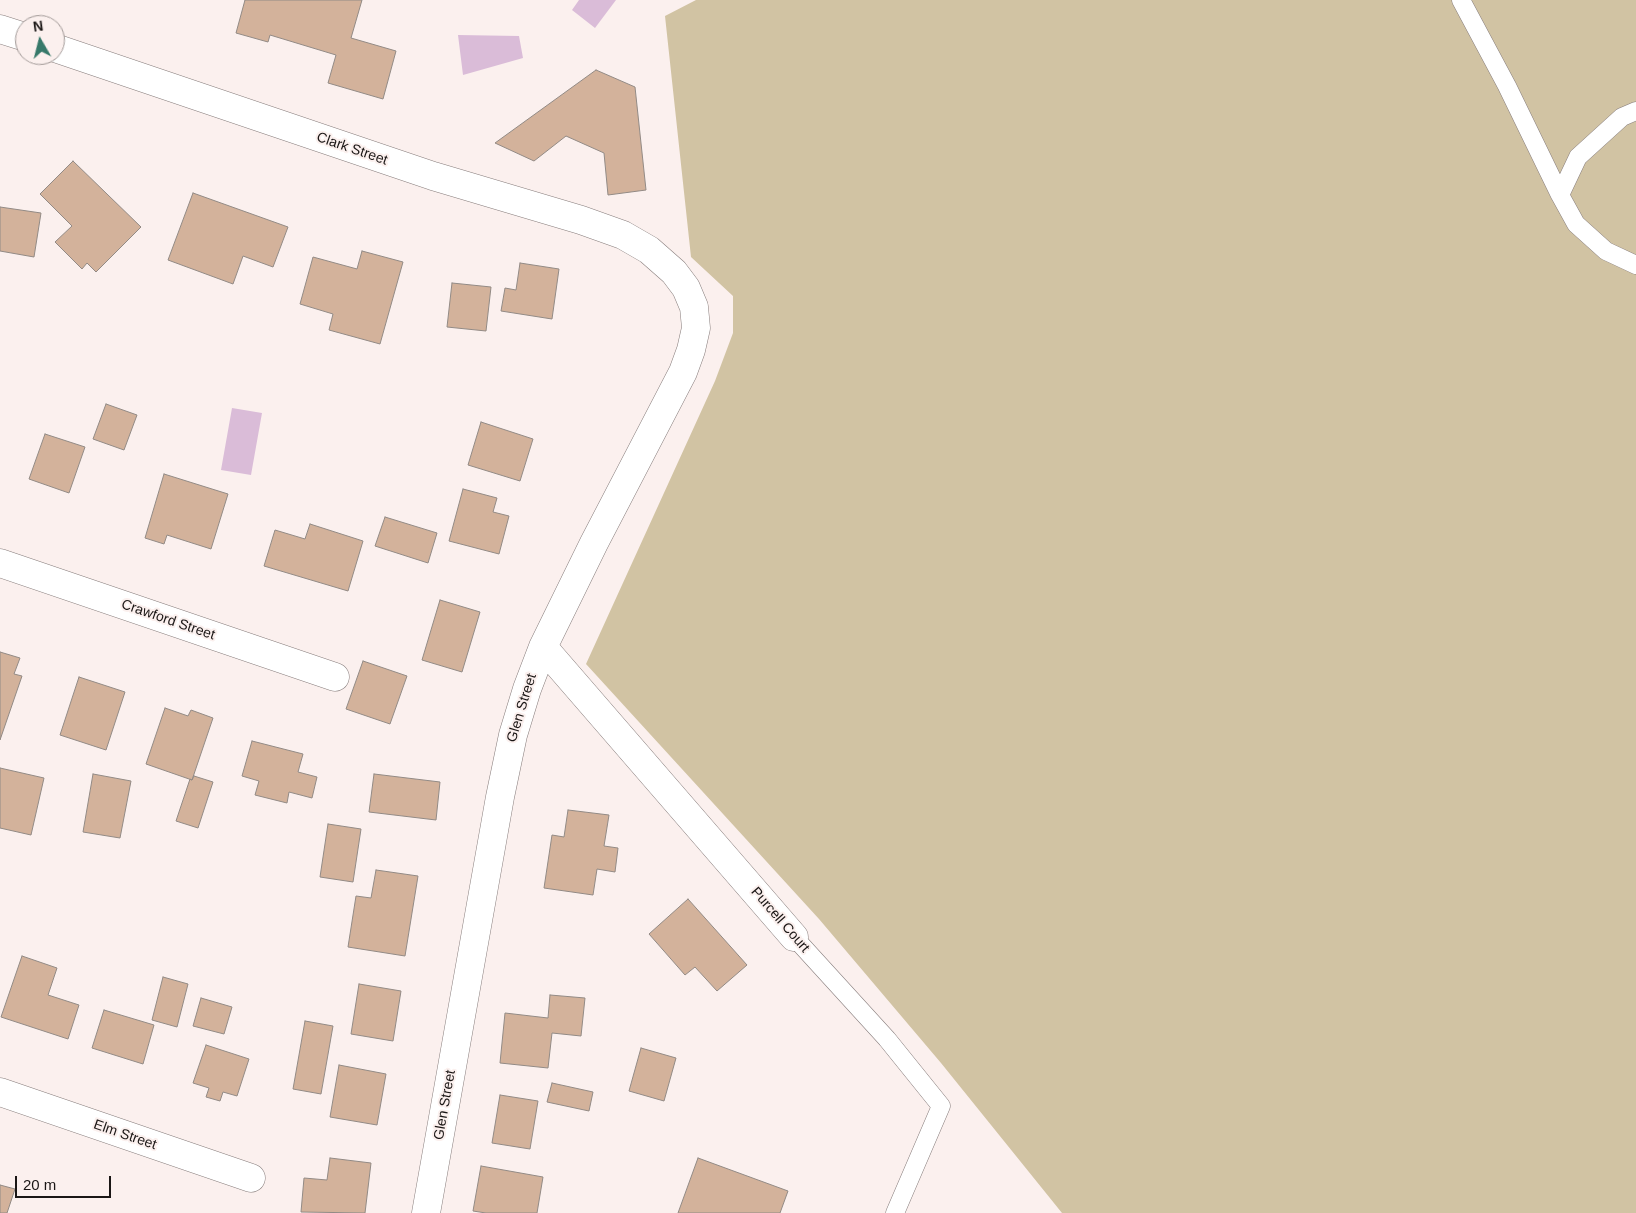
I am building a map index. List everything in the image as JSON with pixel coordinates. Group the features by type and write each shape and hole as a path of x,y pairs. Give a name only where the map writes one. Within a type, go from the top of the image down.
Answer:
{"street":[{"path":"0,29 15,34"},
{"name":"Clark Street","path":"65,51 433,176 590,223 623,235 649,250"},
{"name":"Glen Street","path":"426,1213 512,735 543,647 594,543 684,372 692,350 696,328 694,308 686,288 674,272 649,250"},
{"name":"Crawford Street","path":"0,563 335,677"},
{"name":"Purcell Court","path":"543,647 794,937"},
{"name":"Elm Street","path":"0,1092 251,1178"}],"lane":[{"path":"1461,0 1576,224 1606,252 1636,266"},
{"path":"1560,195 1578,158 1622,117 1636,110"},
{"name":"Purcell Court","path":"794,937 887,1039 941,1106 895,1213"}],"shaded area":[{"path":"579,0 616,0 595,28 572,10"},
{"path":"696,0 1636,0 1636,1213 1062,1213 941,1063 819,919 586,664 715,381 733,333 733,296 691,257 665,16"},
{"path":"458,35 519,36 523,58 463,75"},
{"path":"232,408 262,413 251,475 221,470"}],"building":[{"path":"245,0 362,0 351,38 396,51 383,99 328,83 336,55 270,35 268,42 236,33"},
{"path":"596,70 635,87 646,190 608,195 604,153 566,136 534,161 495,143"},
{"path":"73,161 141,227 96,272 87,263 82,269 55,242 72,226 40,194"},
{"path":"193,193 288,227 273,267 243,256 233,284 168,260"},
{"path":"0,207 41,213 34,257 0,251"},
{"path":"362,251 403,262 380,344 329,330 333,314 300,304 313,257 357,269"},
{"path":"520,263 559,269 552,319 501,311 505,288 516,290"},
{"path":"452,283 491,287 486,331 447,327"},
{"path":"106,404 137,415 124,450 93,439"},
{"path":"481,422 533,439 520,481 468,465"},
{"path":"45,434 85,447 69,493 29,479"},
{"path":"164,474 228,494 211,549 167,535 164,544 145,538"},
{"path":"463,489 497,498 493,512 509,516 499,554 449,541"},
{"path":"385,517 437,533 428,563 375,546"},
{"path":"310,524 363,541 348,591 264,566 275,530 305,539"},
{"path":"440,600 480,612 462,672 422,660"},
{"path":"0,652 20,658 14,674 22,676 0,740"},
{"path":"363,661 407,676 390,724 346,709"},
{"path":"79,677 125,692 106,750 60,735"},
{"path":"165,708 188,716 191,710 213,718 192,780 146,764"},
{"path":"252,741 303,754 298,772 317,777 312,798 289,792 287,803 255,795 259,781 242,776"},
{"path":"0,768 44,778 31,835 0,828"},
{"path":"93,774 131,781 120,838 83,832"},
{"path":"374,774 440,782 436,820 369,812"},
{"path":"194,776 213,782 198,828 176,821 190,779 192,780"},
{"path":"568,810 609,815 604,846 618,848 615,872 597,869 593,895 544,888 552,835 564,837"},
{"path":"328,824 361,829 353,882 320,877"},
{"path":"376,870 418,876 405,956 348,947 356,896 371,898"},
{"path":"688,899 747,965 717,991 695,967 685,975 649,934"},
{"path":"22,956 57,968 48,995 79,1005 68,1039 1,1017"},
{"path":"163,977 188,984 177,1027 152,1020"},
{"path":"359,984 401,991 393,1041 351,1034"},
{"path":"550,995 585,998 581,1036 552,1033 548,1068 500,1063 505,1013 548,1018"},
{"path":"201,998 232,1007 224,1034 193,1026"},
{"path":"104,1010 154,1025 143,1064 92,1048"},
{"path":"305,1021 333,1026 321,1094 293,1089"},
{"path":"206,1045 249,1059 237,1096 223,1092 220,1101 206,1097 209,1088 193,1083"},
{"path":"641,1048 676,1058 664,1101 629,1091"},
{"path":"339,1065 386,1074 377,1125 330,1117"},
{"path":"552,1083 593,1092 589,1111 547,1102"},
{"path":"500,1095 538,1101 530,1149 492,1143"},
{"path":"330,1158 371,1163 365,1213 301,1212 304,1178 327,1180"},
{"path":"698,1158 788,1191 780,1213 678,1213"},
{"path":"481,1166 543,1177 537,1213 486,1213 473,1211"},
{"path":"0,1185 15,1189 7,1213 0,1213"}]}
